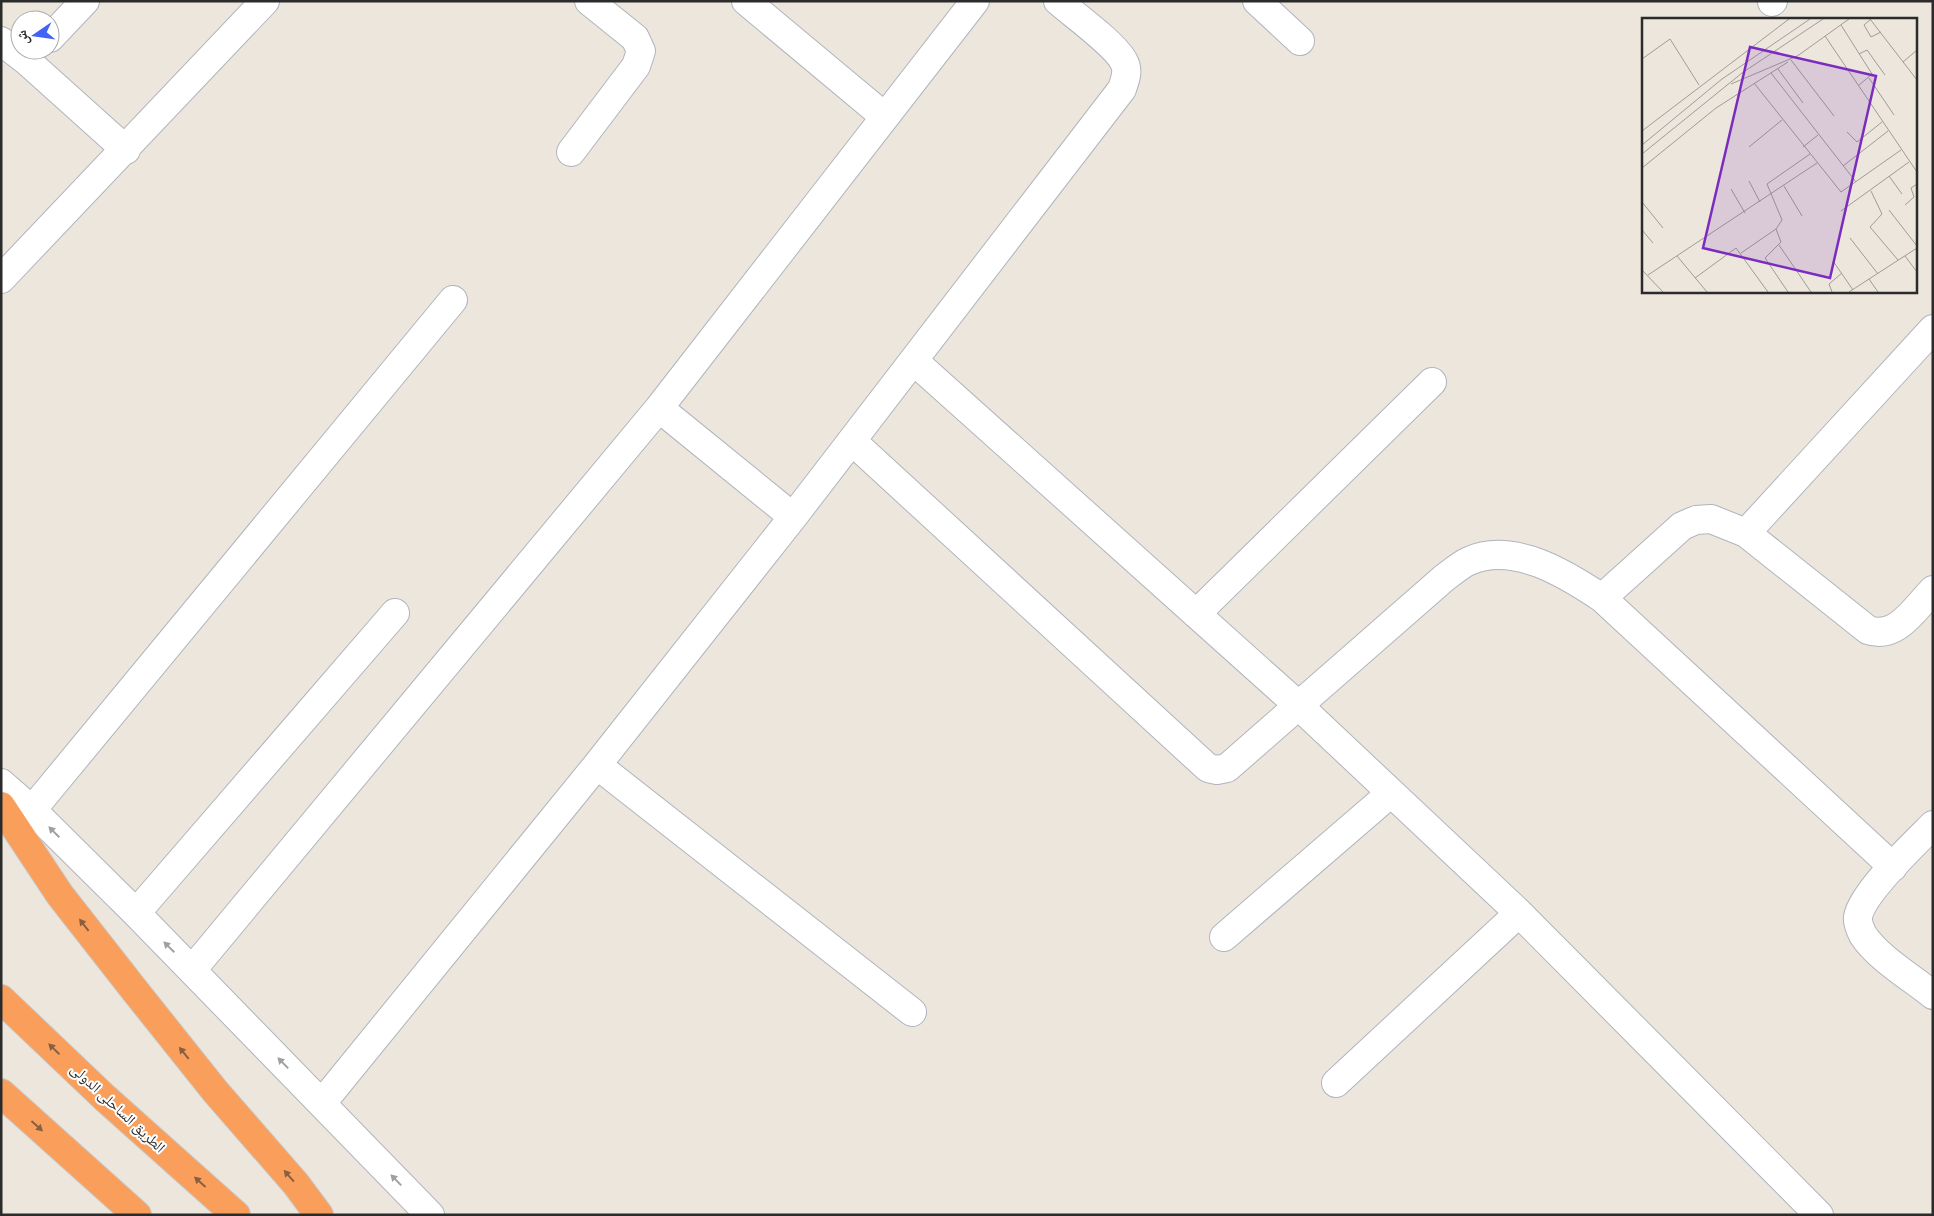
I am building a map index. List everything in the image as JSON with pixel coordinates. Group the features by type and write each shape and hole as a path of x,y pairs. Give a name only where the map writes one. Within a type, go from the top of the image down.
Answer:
{"highway":[{"path":"1,806 60,895 215,1090 296,1184 319,1215"},
{"name":"الطريق الساحلى الدولى","path":"1,998 106,1098 236,1215"},
{"path":"1,1093 136,1215"}],"street":[{"path":"60,27 85,1"},
{"path":"1,279 126,150 265,1"},
{"path":"571,152 636,66 641,51 635,38 589,1"},
{"path":"746,1 885,117"},
{"path":"192,970 659,408 975,1"},
{"path":"322,1103 598,765 852,441 1122,89 1127,75 1125,63 1117,52 1058,1"},
{"path":"1257,1 1300,41"},
{"path":"38,60 126,150"},
{"path":"32,810 453,300"},
{"path":"1746,533 1933,329"},
{"path":"914,361 1299,706 1518,912 1819,1215"},
{"path":"1196,614 1432,382"},
{"path":"659,408 793,517"},
{"path":"852,441 1208,768 1217,770 1227,768 1443,579 1468,561 1488,556 1513,557 1534,561 1568,576 1602,598 1893,867"},
{"path":"1602,598 1682,526 1696,520 1711,519 1746,533 1868,630 1878,633 1896,628 1933,590"},
{"path":"136,913 395,613"},
{"path":"598,765 912,1012"},
{"path":"1,783 32,810 136,913 430,1215"},
{"path":"1224,937 1391,793"},
{"path":"1933,825 1893,867 1864,902 1858,918 1862,933 1871,946 1933,996"},
{"path":"1336,1083 1518,912"}]}
